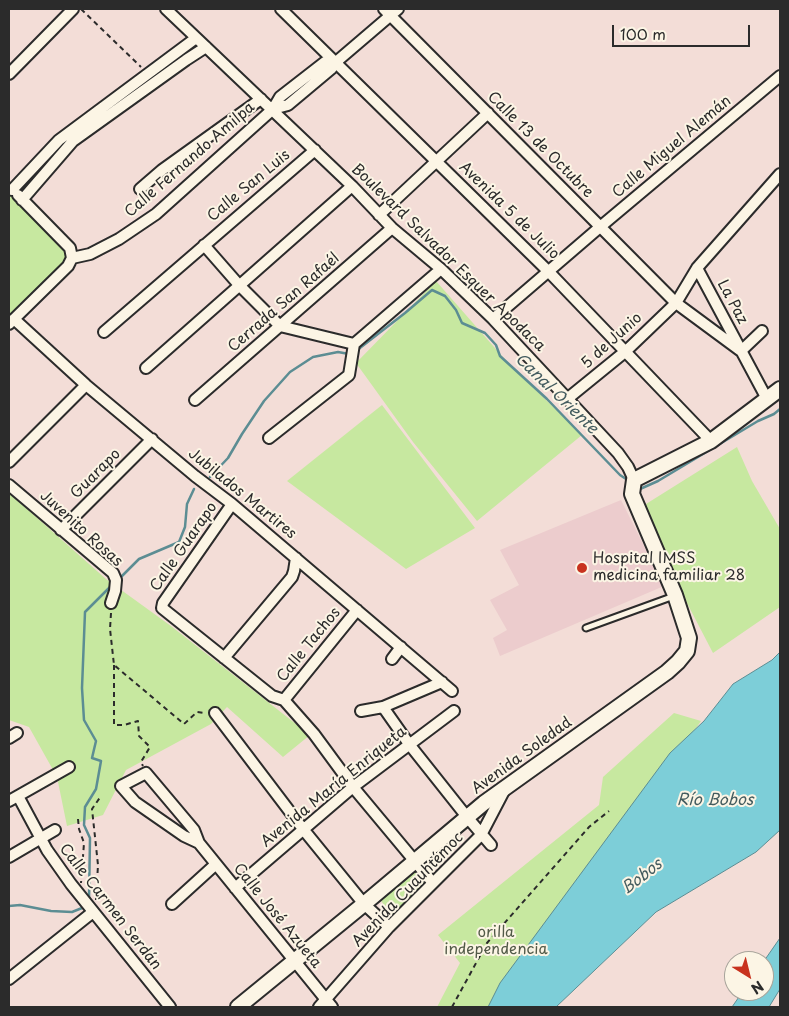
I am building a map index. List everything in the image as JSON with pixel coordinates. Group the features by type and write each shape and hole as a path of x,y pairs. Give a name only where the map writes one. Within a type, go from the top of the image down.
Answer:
{"main road":[{"path":"634,480 711,441 780,389"},
{"name":"Avenida Soledad","path":"238,1007 506,785 667,672 687,651 689,638 675,595 632,494 634,480"}],"street":[{"path":"9,74 73,9"},
{"name":"Boulevard Salvador Esquer Apodaca","path":"168,9 196,38 262,98 392,228 441,270 493,319 618,453 628,466 634,480"},
{"name":"Avenida 5 de Julio","path":"281,9 549,272 711,441"},
{"name":"Calle Fernando Amilpa","path":"72,258 90,254 112,243 156,214 273,109 288,105 331,69 336,62 391,11"},
{"name":"Calle 13 de Octubre","path":"391,11 488,113 676,303 741,350"},
{"path":"11,322 68,266 72,258 70,248 10,188 59,140 196,38"},
{"path":"22,200 73,141 206,47"},
{"name":"Calle Miguel Alemán","path":"493,319 780,76"},
{"path":"140,189 162,170 262,98"},
{"path":"379,215 488,113"},
{"name":"Calle San Luis","path":"104,332 315,150"},
{"name":"5 de Junio","path":"567,399 626,351 676,303 697,268 780,174"},
{"path":"146,368 352,186"},
{"name":"Cerrada San Rafaél","path":"195,400 392,228"},
{"path":"204,245 239,285 280,326 354,344"},
{"name":"La Paz","path":"697,268 767,399"},
{"path":"269,438 349,375 354,344 441,270"},
{"name":"Jubilados Martires","path":"11,322 195,476 232,504 452,691"},
{"path":"741,350 762,331"},
{"path":"9,462 86,385"},
{"name":"Guarapo","path":"60,530 152,439"},
{"name":"Juvenito Rosas","path":"9,485 112,573 116,580 111,603"},
{"name":"Calle Guarapo","path":"224,658 162,608 163,602 232,504"},
{"path":"296,558 292,576 224,658 272,696 284,700 314,734 353,787 433,883"},
{"name":"Calle Tachos","path":"284,700 357,610"},
{"path":"392,659 401,647"},
{"path":"360,711 383,707 442,682"},
{"path":"383,707 409,744 467,818 491,845"},
{"name":"Avenida María Enriqueta","path":"235,888 353,787 454,711"},
{"path":"215,713 303,829 364,904 389,927"},
{"path":"13,799 69,768"},
{"name":"Calle José Azueta","path":"199,843 184,836 135,802 121,786 146,773 194,830 199,843 295,960 326,1005"},
{"name":"Avenida Cuauhtémoc","path":"326,1005 389,927 481,835 506,785"},
{"name":"Calle Carmen Serdán","path":"13,799 77,892 170,1007"},
{"path":"9,857 55,830"},
{"path":"172,904 216,864"},
{"path":"9,979 93,912"}],"lane":[{"path":"586,628 675,595"}],"path":[{"path":"81,9 148,74"},
{"path":"111,603 110,629 114,665 114,725 124,725 138,721 138,736 150,747 141,762 146,773"},
{"path":"114,665 184,724 196,712 215,713"},
{"path":"93,912 97,894 98,865 92,809 101,796"},
{"path":"452,1007 487,943 589,827 609,810"},
{"path":"77,892 82,881 84,843 78,829 78,819"}],"shaded area":[{"name":"Hospital IMSS medicina familiar 28","path":"621,500 664,586 500,656 493,638 507,630 490,600 519,585 500,550"}],"green space":[{"path":"9,192 66,248 67,263 9,319"},
{"path":"436,281 509,364 582,435 477,521 413,442 356,363"},
{"path":"382,405 475,528 406,569 287,481"},
{"path":"737,447 752,481 780,529 780,607 713,653 638,509"},
{"path":"9,493 106,579 171,626 310,735 283,757 227,707 211,724 126,770 103,815 67,826 57,777 29,727 9,720"},
{"name":"orilla independencia","path":"674,713 701,721 502,1007 437,1007 460,963 438,935 599,805 603,777"},
{"path":"414,867 429,883 393,916 378,897"}],"water":[{"name":"Río Bobos","path":"780,652 780,830 756,852 656,912 556,1007 488,1007 500,983 670,753 704,721 733,684 772,660"},
{"path":"780,938 780,989 774,999 774,951 771,951"},
{"path":"736,1001 773,1001 769,1007 732,1007"}],"waterway":[{"name":"Canal Oriente","path":"356,351 432,290 445,296 456,310 462,323 485,333 496,345 500,356 547,399 620,475 629,481"},
{"name":"Canal Oriente","path":"210,477 228,458 264,401 290,372 313,357 338,352 349,354"},
{"name":"Canal Oriente","path":"637,487 640,489 658,481 780,409"},
{"name":"Canal Oriente","path":"119,579 139,559 179,542 185,527 187,504 194,489"},
{"name":"Canal Oriente","path":"89,899 90,838 84,825 85,807 96,789 101,761 92,758 96,741 84,720 82,688 85,612 113,584"},
{"name":"Canal Oriente","path":"9,906 20,905 51,911 72,912 82,908"}],"place":[{"name":"Hospital IMSS medicina familiar 28","path":"582,568"}],"water label":[{"name":"Bobos","path":"642,877"}]}
